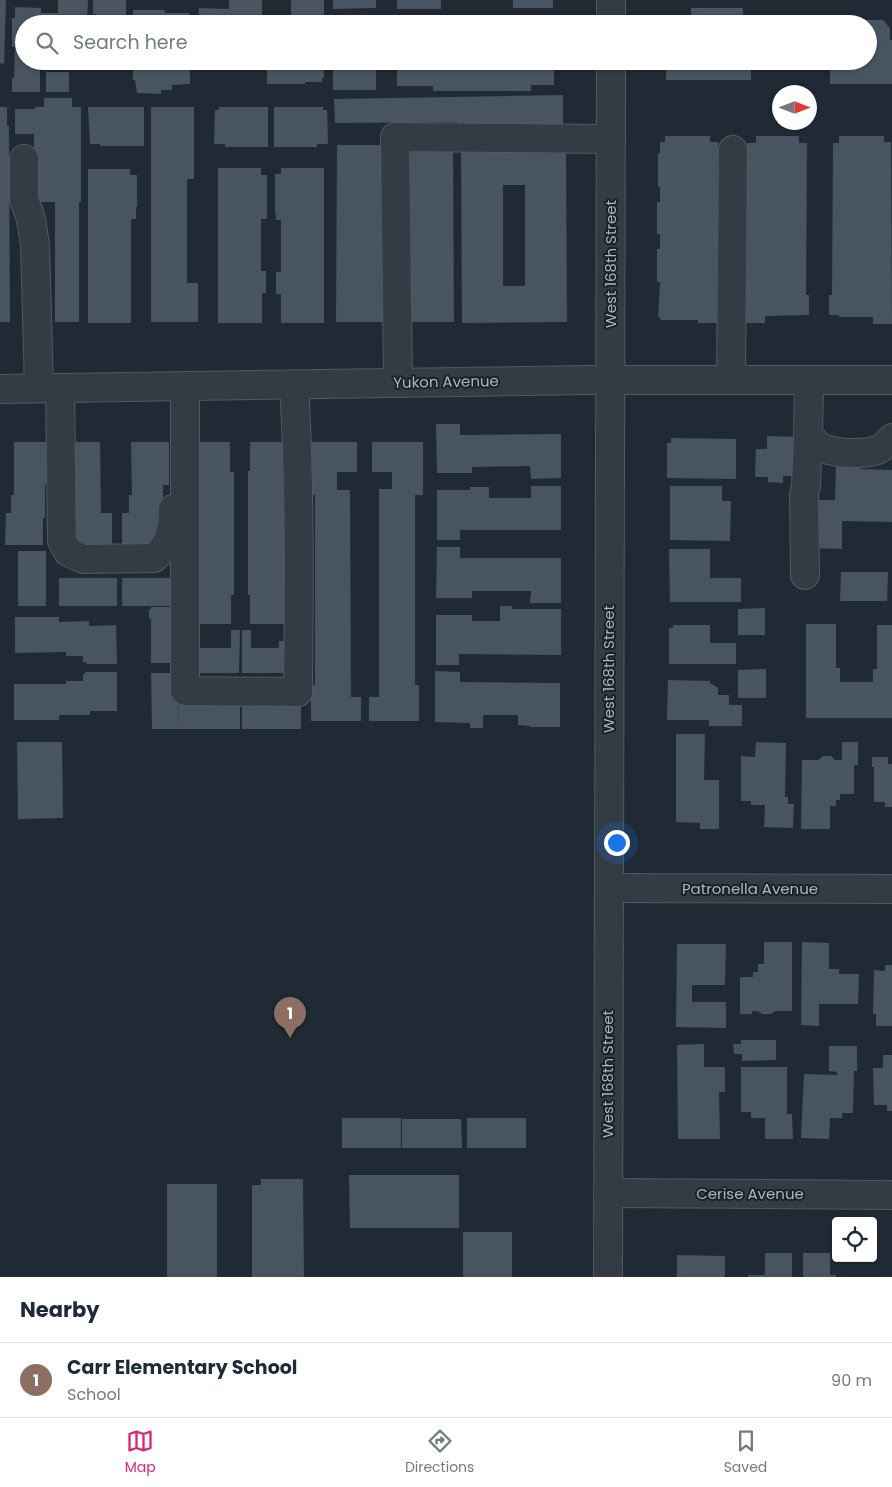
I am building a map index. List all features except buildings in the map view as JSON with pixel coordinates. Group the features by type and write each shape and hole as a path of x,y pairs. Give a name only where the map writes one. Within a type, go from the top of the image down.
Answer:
{"street":[{"path":"611,0 611,15"},
{"name":"West 168th Street","path":"608,1277 611,70"},
{"path":"398,383 395,137 611,139"},
{"path":"731,380 732,150"},
{"path":"24,159 24,199 35,245 62,541 68,552 83,559 154,558 162,552 170,537 173,520 178,386"},
{"name":"Yukon Avenue","path":"0,388 609,380 892,380"},
{"path":"805,575 804,495 806,486 810,380"},
{"path":"178,386 185,691 298,692 298,469 294,384"},
{"path":"808,435 819,446 836,452 878,450 892,438"},
{"name":"Patronella Avenue","path":"609,888 892,889"},
{"name":"Cerise Avenue","path":"608,1193 892,1195"}],"place":[{"name":"Carr Elementary School","path":"290,1038"}]}
